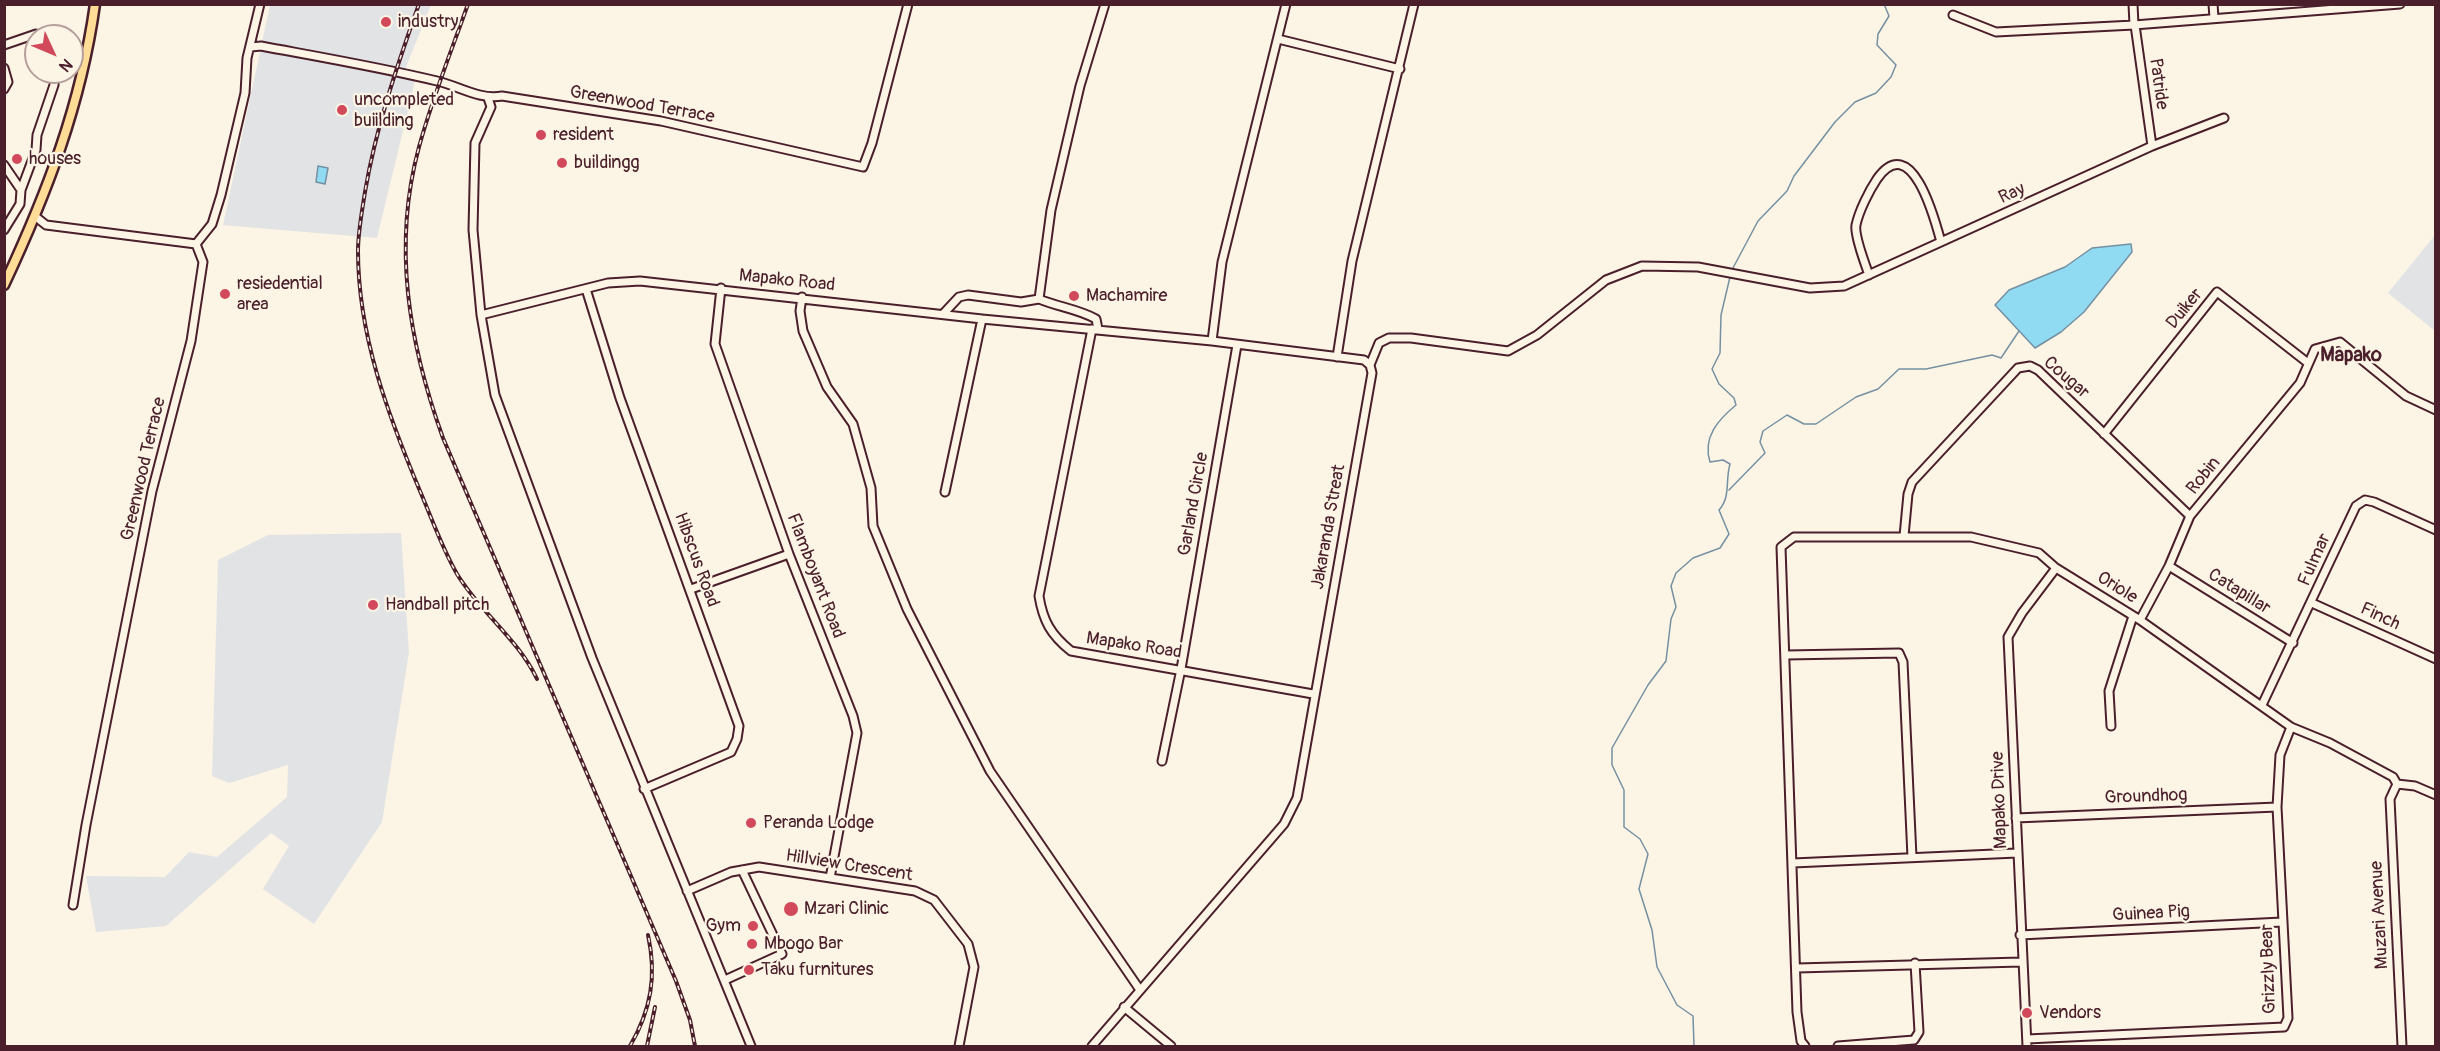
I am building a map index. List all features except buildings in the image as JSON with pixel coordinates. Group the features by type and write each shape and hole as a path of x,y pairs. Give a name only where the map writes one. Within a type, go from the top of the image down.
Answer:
{"main road":[{"path":"4,285 36,218 69,129 95,4"}],"street":[{"path":"36,218 46,225 196,244 212,224 221,195 245,93 247,58 260,4"},
{"name":"Greenwood Terrace","path":"251,47 261,46 395,71 440,81 488,98 502,96 661,121 862,167 872,143 908,4"},
{"path":"1039,299 1051,210 1080,86 1105,4"},
{"path":"1212,341 1222,262 1286,4"},
{"path":"1337,357 1352,261 1414,4"},
{"name":"Patride","path":"2133,4 2152,146"},
{"path":"2213,4 2214,18"},
{"path":"1953,15 1996,32 2134,25 2341,6 2400,4"},
{"path":"4,45 24,37"},
{"path":"1278,39 1400,69"},
{"path":"4,68 8,82 4,89"},
{"path":"4,230 20,204 21,190 36,150 37,135 54,84"},
{"path":"488,98 491,107 475,143 472,165 473,230 481,315 495,396 592,658 751,1047"},
{"name":"Ray","path":"1370,365 1379,343 1389,338 1411,338 1508,351 1537,335 1606,280 1642,266 1698,267 1810,288 1844,286 2152,146 2224,118"},
{"path":"1869,275 1855,227 1872,186 1884,170 1896,163 1903,164 1911,171 1926,197 1941,242"},
{"path":"4,165 21,190"},
{"name":"Greenwood Terrace","path":"73,905 86,825 152,491 191,341 203,262 196,244"},
{"name":"Mapako Road","path":"481,315 608,283 640,281 802,297 982,319 1212,341 1364,360 1370,365"},
{"name":"Flamboyant Road","path":"721,288 715,344 789,554 853,716 857,733 830,878"},
{"name":"Hibscus Road","path":"586,289 620,398 739,726 737,740 731,752 644,789"},
{"name":"Duiker","path":"2104,434 2217,292 2308,363"},
{"path":"944,313 959,297 968,295 1021,302 1039,299 1082,311 1096,319 1095,329"},
{"path":"802,297 803,331 827,387 852,424 871,488 873,526 908,609 990,771 1140,990"},
{"path":"945,492 982,319"},
{"name":"Mapako Road","path":"1095,329 1039,596 1042,616 1055,638 1071,651 1313,694"},
{"path":"2308,363 2315,349 2340,342 2406,396 2436,410"},
{"name":"Garland Circle","path":"1162,761 1237,345"},
{"name":"Robin","path":"2111,726 2109,691 2137,618 2169,566 2190,516 2300,383 2309,368 2308,363"},
{"name":"Jakaranda Streat","path":"1092,1047 1124,1007 1284,824 1297,798 1313,694 1372,373 1370,365"},
{"name":"Cougar","path":"1904,536 1908,494 1912,482 2018,368 2030,366 2038,370 2190,516"},
{"name":"Fulmar","path":"2262,705 2356,506 2365,500 2374,502 2436,530"},
{"name":"Oriole","path":"1786,655 1781,548 1784,542 1794,537 1971,537 2039,553 2056,568 2137,618 2291,727 2330,743 2393,777 2397,784"},
{"path":"691,589 789,554"},
{"name":"Catapillar","path":"2169,566 2293,642"},
{"name":"Mapako Drive","path":"2027,1043 2021,962 2008,637 2022,613 2056,568"},
{"name":"Finch","path":"2312,603 2436,659"},
{"path":"1805,1047 1801,1041 1797,1012 1786,655 1899,653 1903,662 1912,857"},
{"name":"Grizzly Bear","path":"2027,1043 2283,1027 2288,1018 2277,807 2280,755 2291,727"},
{"path":"2397,784 2415,786 2436,795"},
{"name":"Muzari Avenue","path":"2397,784 2390,799 2402,1047"},
{"name":"Groundhog","path":"2016,818 2277,807"},
{"path":"1793,863 2018,853"},
{"name":"Hillview Crescent","path":"687,891 742,870 759,867 915,891 934,900 968,944 974,967 959,1047"},
{"path":"725,980 782,954 742,870"},
{"name":"Guinea Pig","path":"2020,935 2282,922"},
{"path":"1797,968 1915,963 2021,962"},
{"path":"1838,1047 1914,1040 1919,1032 1915,963"},
{"path":"1124,1007 1171,1047"}],"shaded area":[{"path":"270,5 431,5 402,77 415,81 377,238 223,225"},
{"path":"2435,235 2435,331 2388,293"},
{"path":"401,533 409,652 382,822 314,924 263,889 289,846 271,833 166,926 96,932 86,876 165,877 189,852 217,857 287,797 288,765 229,783 212,776 218,560 268,535"}],"water":[{"path":"318,166 328,168 325,184 316,182"},
{"path":"2131,244 2132,252 2084,312 2061,332 2035,348 1995,305 2009,290 2065,267 2092,248"}],"waterway":[{"path":"1733,268 1758,221 1787,191 1794,176 1835,122 1855,102 1876,93 1891,77 1896,65 1877,45 1878,34 1889,16 1884,4"},
{"path":"1694,1046 1693,1016 1677,1005 1657,967 1652,930 1639,889 1648,854 1640,839 1624,827 1624,790 1612,765 1612,748 1648,685 1666,661 1671,619 1676,607 1671,586 1676,573 1693,558 1720,548 1729,534 1719,510 1725,500 1730,464 1723,460 1710,462 1708,445 1718,423 1736,405 1734,398 1719,384 1712,369 1720,353 1721,315 1730,277"},
{"path":"1729,490 1765,453 1760,442 1763,431 1787,415 1804,424 1816,424 1856,397 1878,389 1899,369 1926,369 1992,355 2001,358 2019,331"}],"railway":[{"path":"419,4 381,120 365,192 358,251 363,313 386,404 437,533 466,588 520,651 537,679"},
{"path":"468,4 430,111 411,184 406,258 413,331 431,403 443,438 676,981 690,1020 695,1046"},
{"path":"630,1046 643,1019 650,992 652,965 648,935"},
{"path":"647,1046 655,1007"}],"place":[{"name":"industry","path":"386,22"},
{"name":"uncompleted buiilding","path":"342,110"},
{"name":"resident","path":"541,135"},
{"name":"houses","path":"17,159"},
{"name":"buildingg","path":"562,163"},
{"name":"resiedential area","path":"225,294"},
{"name":"Machamire","path":"1074,296"},
{"name":"Handball pitch","path":"373,605"},
{"name":"Peranda Lodge","path":"751,823"},
{"name":"Mzari Clinic","path":"791,909"},
{"name":"Gym","path":"753,926"},
{"name":"Mbogo Bar","path":"752,944"},
{"name":"Taku furnitures","path":"749,970"},
{"name":"Vendors","path":"2027,1013"}],"district":[{"name":"Mapako","path":"2351,356"}]}
